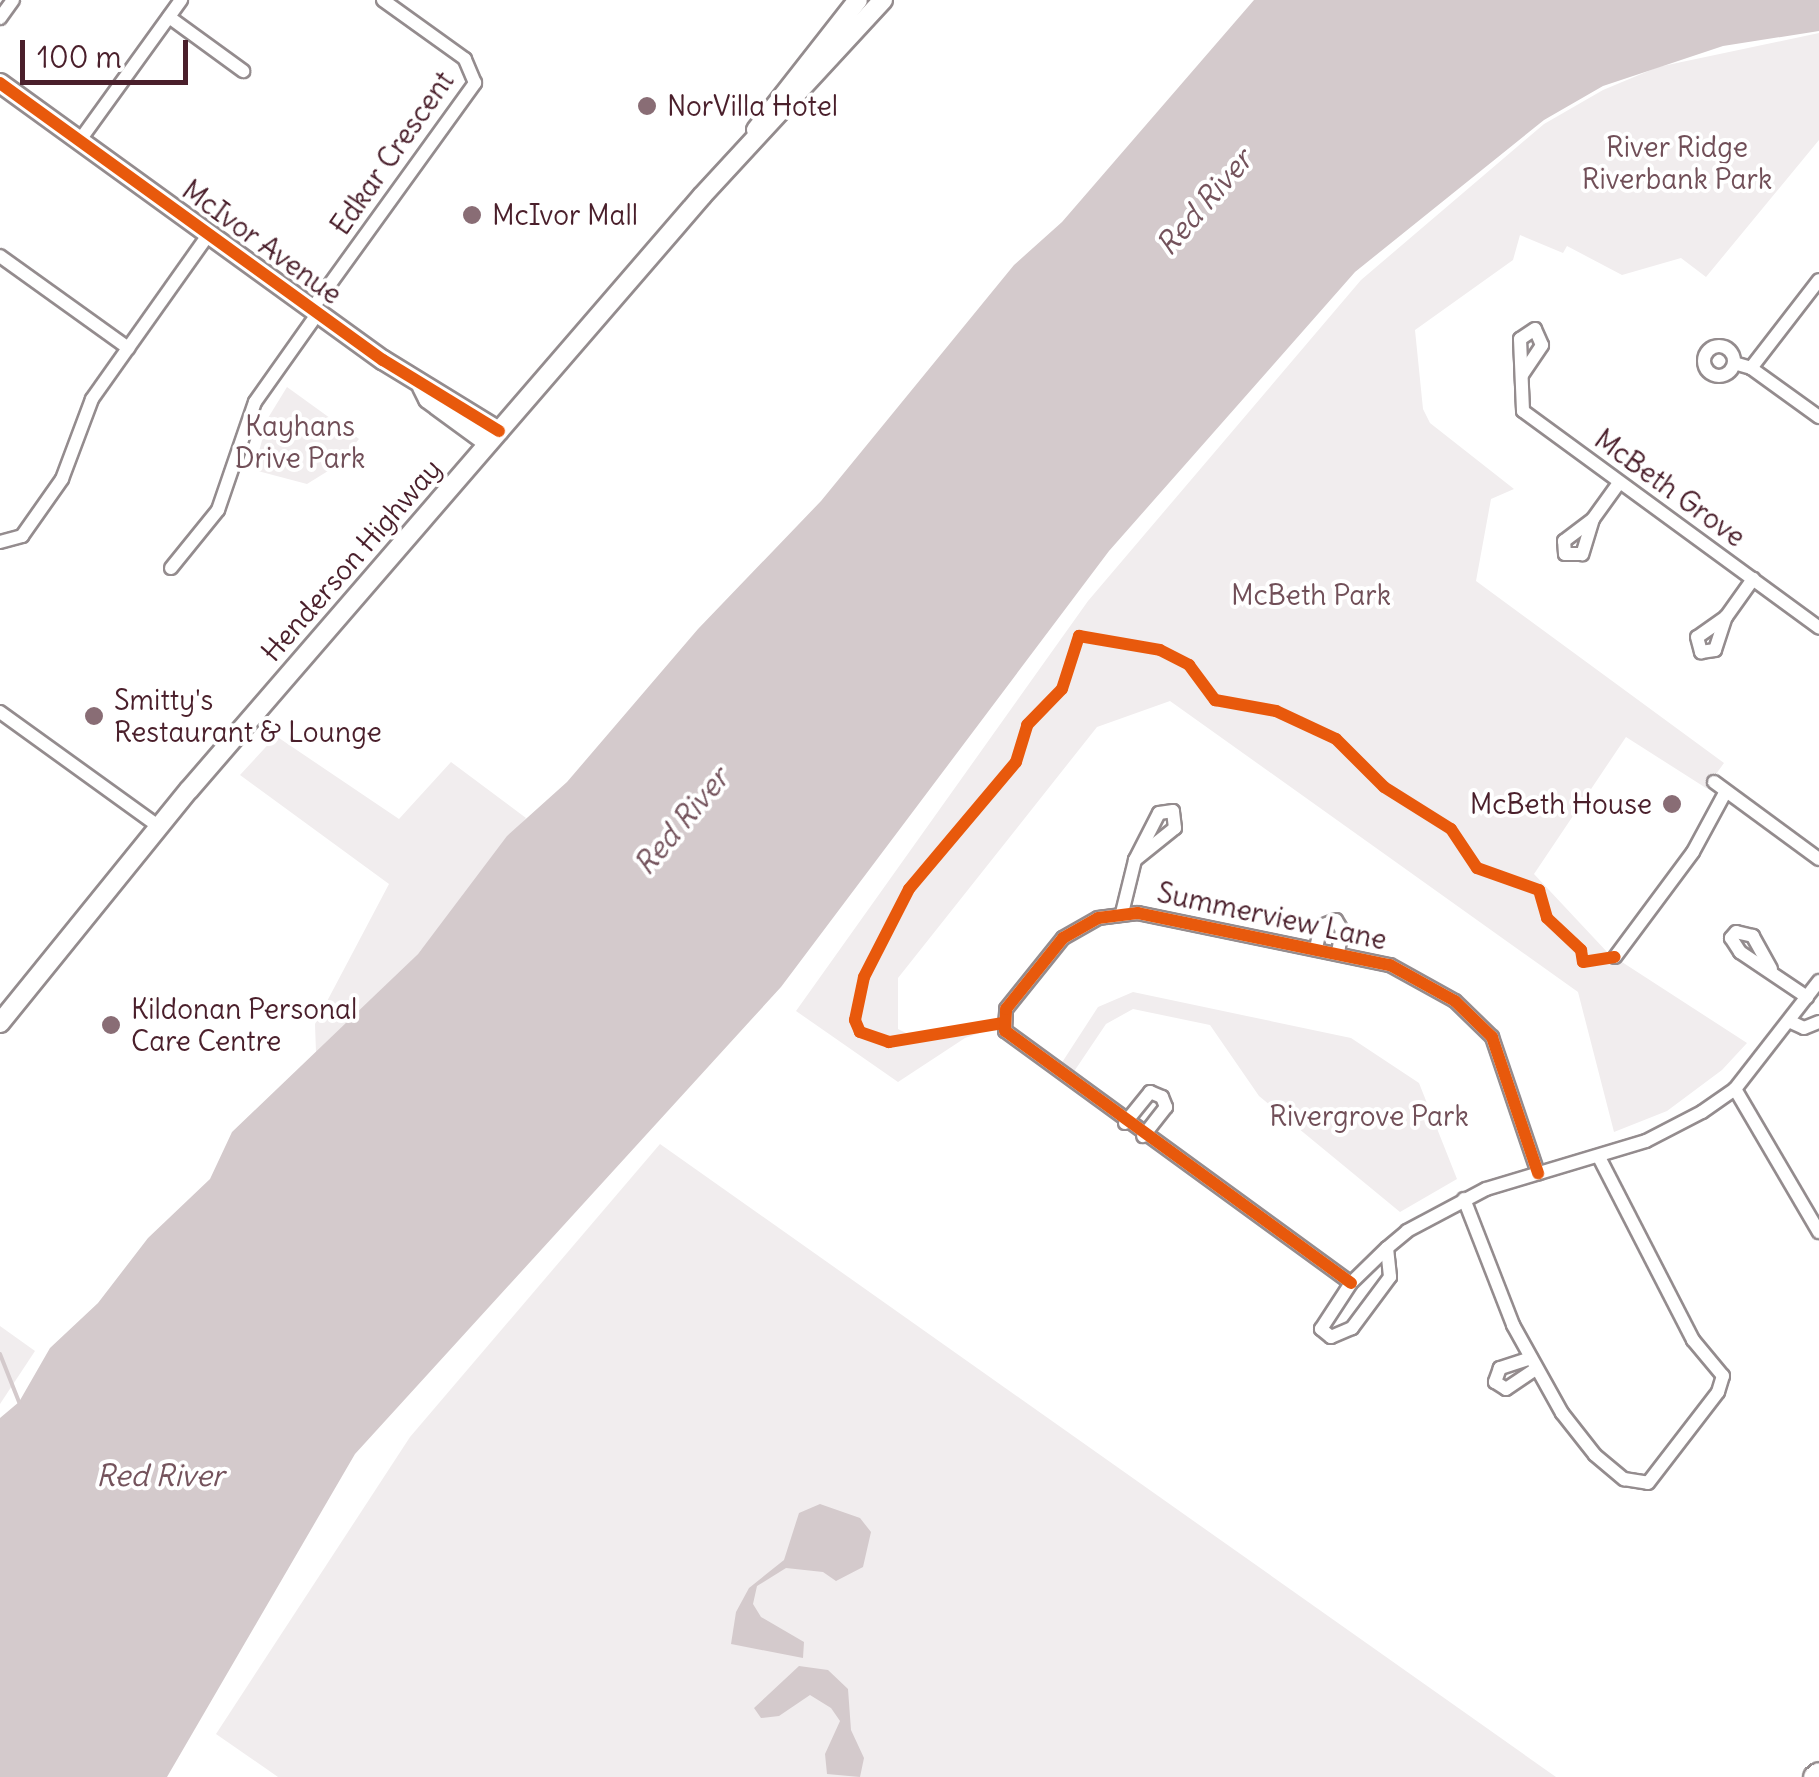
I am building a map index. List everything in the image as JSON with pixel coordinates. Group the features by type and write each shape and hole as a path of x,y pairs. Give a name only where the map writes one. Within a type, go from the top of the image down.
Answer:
{"main road":[{"name":"Henderson Highway","path":"752,139 763,116 858,0"},
{"name":"Henderson Highway","path":"0,1024 158,826 752,139 882,0"},
{"name":"McIvor Avenue","path":"0,83 422,387 428,399 494,437"}],"street":[{"path":"0,18 13,0"},
{"path":"80,140 181,0"},
{"name":"Edkar Crescent","path":"316,311 475,82 465,59 383,0"},
{"path":"169,17 243,70"},
{"path":"0,542 22,536 62,480 92,399 209,234"},
{"path":"0,256 128,348"},
{"path":"1751,368 1819,280"},
{"path":"171,568 218,510 254,402 316,311"},
{"path":"1734,363 1751,368 1819,418"},
{"name":"McBeth Grove","path":"1522,375 1523,411 1819,628"},
{"path":"1593,519 1619,483"},
{"path":"1726,617 1753,580"},
{"path":"0,712 158,826"},
{"path":"1714,782 1819,859"},
{"path":"1615,958 1693,852 1726,791"},
{"path":"1122,912 1135,860"},
{"name":"Summerview Lane","path":"1351,1284 1010,1036 1003,1023 1006,1009 1063,938 1122,912 1390,965 1480,1020 1506,1065 1538,1174"},
{"name":"Summerview Lane","path":"1316,948 1321,926 1336,920 1342,930 1338,952"},
{"path":"1772,969 1807,997"},
{"path":"1388,1248 1390,1278 1352,1328 1330,1337 1320,1328 1351,1284 1388,1248 1464,1199 1668,1132 1736,1090 1819,981"},
{"path":"1791,1022 1804,1028 1819,1022"},
{"path":"1736,1090 1819,1232"},
{"path":"1125,1122 1150,1092 1162,1097 1166,1107 1143,1136"},
{"path":"1464,1199 1534,1363 1579,1438 1636,1484 1658,1475 1722,1384 1720,1368 1693,1340 1599,1157"}],"shaded area":[{"name":"McBeth Park","path":"1819,33 1819,140 1706,277 1681,258 1622,275 1567,246 1563,253 1520,235 1513,260 1415,330 1423,409 1430,423 1514,489 1491,499 1476,581 1724,763 1706,788 1626,737 1534,874 1608,953 1747,1043 1722,1070 1667,1111 1614,1132 1578,992 1170,701 1097,727 898,978 898,1029 906,1033 997,1027 965,1038 898,1082 796,1011 1088,601 1361,280 1544,124 1603,90 1658,67"},
{"name":"Kayhans Drive Park","path":"287,387 359,439 336,466 307,484 254,470 268,418"},
{"path":"276,736 399,819 451,762 526,818 418,954 316,1053 315,1024 389,884 240,775"},
{"name":"Rivergrove Park","path":"1133,992 1351,1038 1419,1083 1457,1179 1400,1212 1259,1096 1210,1025 1133,1009 1106,1024 1073,1073 1061,1064 1098,1007"},
{"path":"660,1144 1556,1777 278,1777 216,1734 410,1437"},
{"path":"0,1326 35,1351 0,1404"}],"water":[{"name":"Red River","path":"1254,0 1819,0 1819,31 1723,46 1603,86 1544,120 1355,272 1109,551 781,987 355,1454 167,1777 0,1777 0,1418 19,1402 50,1348 98,1303 148,1238 210,1179 232,1132 418,954 507,836 567,782 698,629 821,501 1014,265 1062,222"},
{"path":"820,1504 860,1518 871,1532 863,1567 836,1581 823,1572 786,1568 757,1586 753,1604 761,1617 804,1642 803,1658 731,1644 736,1612 749,1588 784,1560 799,1513"},
{"path":"799,1666 828,1670 848,1689 851,1730 864,1758 860,1777 827,1774 825,1754 840,1721 831,1708 810,1695 779,1716 761,1718 754,1708"}],"waterway":[{"path":"0,1354 19,1402"}],"cycle path":[{"path":"0,83 383,360 499,431"},
{"path":"1003,1023 889,1042 860,1032 855,1020 864,977 909,889 1016,762 1027,725 1062,689 1079,636 1160,650 1189,665 1215,700 1276,711 1336,739 1384,787 1451,829 1477,868 1539,890 1547,918 1581,950 1583,962 1615,957"},
{"path":"1351,1283 1005,1031 1006,1009 1063,938 1098,918 1138,913 1390,965 1455,1001 1492,1037 1538,1173"}],"place":[{"name":"NorVilla Hotel","path":"647,106"},
{"name":"McIvor Mall","path":"472,215"},
{"name":"Smitty's Restaurant & Lounge","path":"94,716"},
{"name":"McBeth House","path":"1672,804"},
{"name":"Kildonan Personal Care Centre","path":"111,1025"}],"park label":[{"name":"River Ridge Riverbank Park","path":"1677,163"}]}
